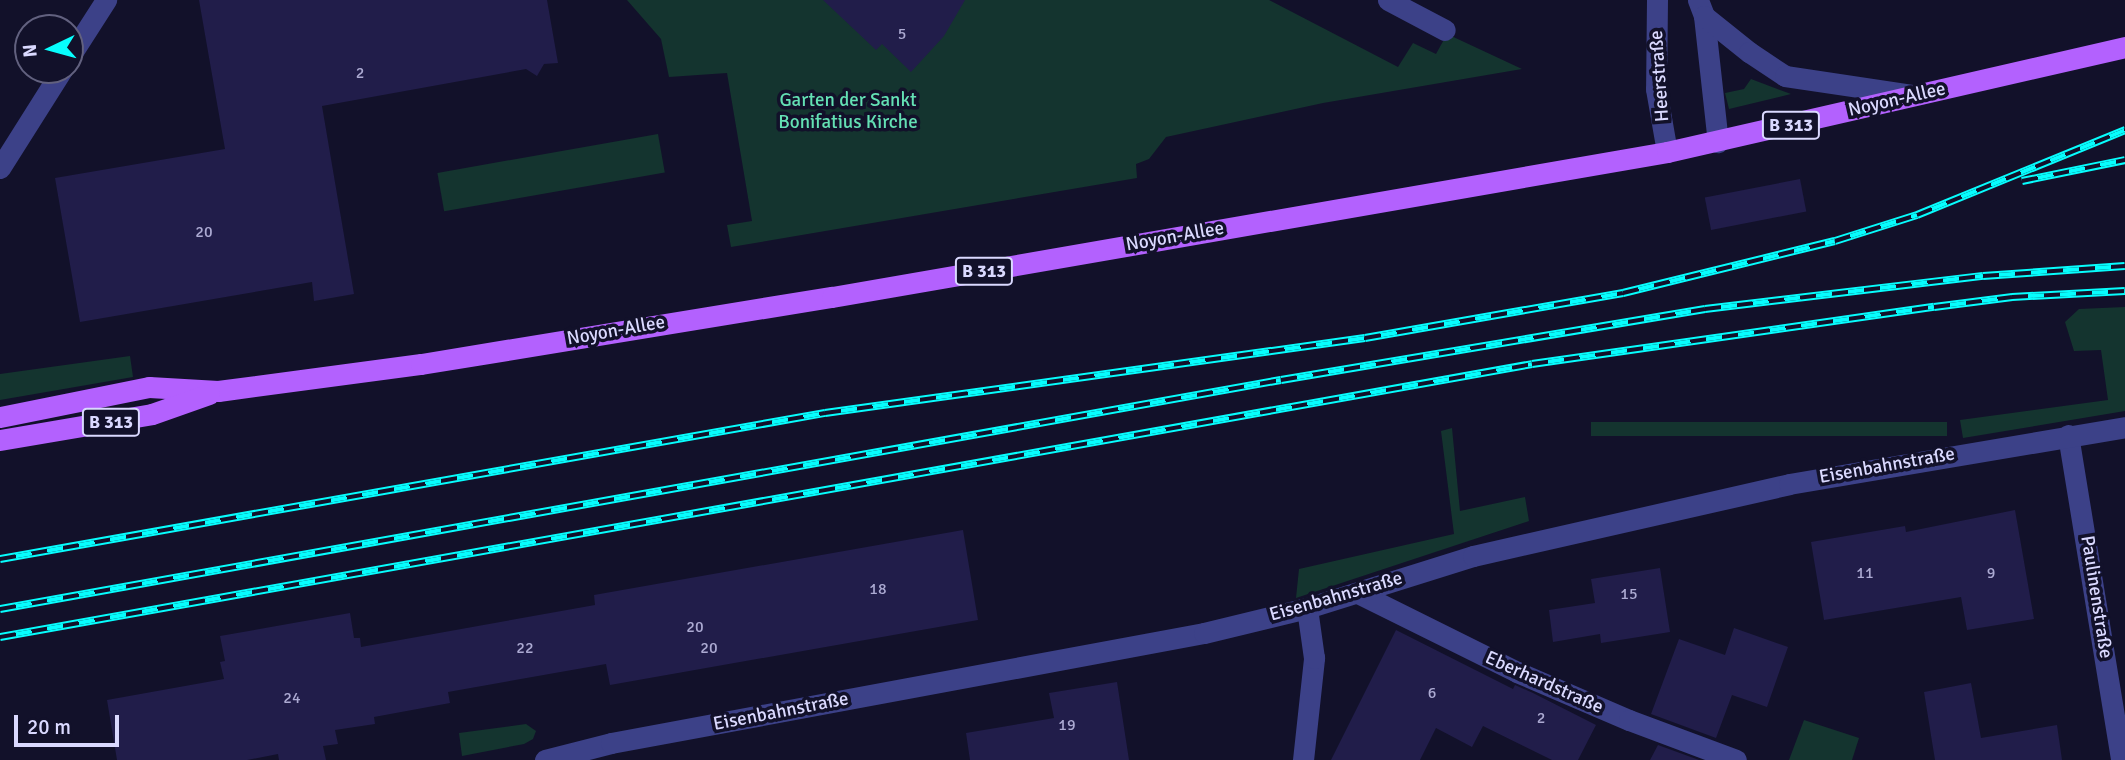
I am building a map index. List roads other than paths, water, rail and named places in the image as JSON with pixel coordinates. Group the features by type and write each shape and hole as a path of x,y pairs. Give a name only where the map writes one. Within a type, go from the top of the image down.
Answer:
{"main road":[{"name":"Noyon-Allee","path":"0,417 149,387 218,391 421,364 832,297 1667,152 2125,47"},
{"name":"Noyon-Allee","path":"0,440 152,414 218,391"}],"street":[{"path":"84,35 106,0"},
{"path":"1388,0 1445,30"},
{"name":"Heerstraße","path":"1657,0 1656,89 1667,152"},
{"path":"1701,8 1785,76 1914,96"},
{"path":"1701,8 1718,142"},
{"path":"0,168 53,84"},
{"name":"Eisenbahnstraße","path":"545,760 611,743 1204,633 1307,608 1473,556 1569,532 1822,477 2125,427"},
{"name":"Paulinenstraße","path":"2068,435 2121,760"},
{"name":"Eberhardstraße","path":"1358,593 1517,672 1629,720 1736,760"},
{"path":"1305,756 1314,658 1307,608"}],"railway":[{"path":"0,559 825,413 1365,338 1623,293 1835,241 1917,215 2125,130"},
{"path":"2022,181 2125,160"},
{"path":"0,609 1281,380 1705,309 1983,276 2125,266"},
{"path":"0,637 1532,364 2012,297 2125,291"}],"park label":[{"name":"Garten der Sankt Bonifatius Kirche","path":"848,112"}]}
